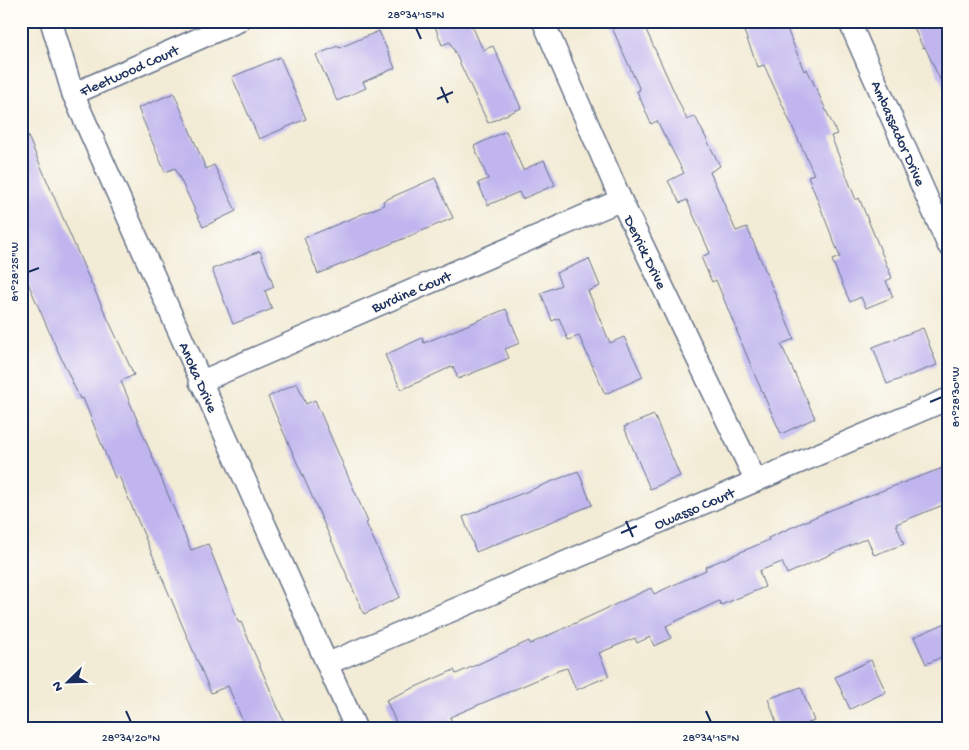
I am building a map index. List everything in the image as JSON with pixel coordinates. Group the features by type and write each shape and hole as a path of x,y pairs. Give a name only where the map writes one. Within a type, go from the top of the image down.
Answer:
{"street":[{"name":"Anoka Drive","path":"51,21 73,94 200,382 329,663 356,729"},
{"name":"Fleetwood Court","path":"73,94 240,21"},
{"name":"Derrick Drive","path":"543,21 621,200 756,481"},
{"name":"Ambassador Drive","path":"849,21 948,244"},
{"name":"Burdine Court","path":"200,382 621,200"},
{"name":"Owasso Court","path":"329,663 948,399"}],"building":[{"path":"433,21 470,21 483,50 493,46 521,108 488,123 450,42 442,45"},
{"path":"609,21 642,21 687,120 695,116 720,166 710,172 736,231 747,227 794,339 781,344 815,418 781,434 716,280 712,282 701,257 710,253 687,200 680,203 668,181 684,173 657,121 651,124 637,91 640,90"},
{"path":"740,21 784,21 804,71 807,69 837,134 831,136 856,200 859,198 892,278 886,281 893,297 866,308 861,297 850,302 832,260 840,257 808,176 814,174 764,65 758,67"},
{"path":"911,21 948,21 948,97 925,47 923,48"},
{"path":"379,31 395,68 363,82 366,88 337,101 316,55 338,46 339,48"},
{"path":"280,57 306,119 259,139 232,77"},
{"path":"174,93 206,169 214,165 236,211 203,227 175,168 165,172 138,108"},
{"path":"21,120 87,274 134,375 121,381 191,550 208,544 239,623 241,622 287,729 246,729 228,686 211,693 119,476 115,478 83,398 80,399 52,338 21,267"},
{"path":"506,131 523,170 544,160 555,185 522,199 519,192 488,205 478,183 488,179 474,146"},
{"path":"435,178 453,218 318,274 304,238 384,205 383,201"},
{"path":"260,251 274,287 265,291 272,309 233,324 212,269"},
{"path":"589,259 600,286 588,291 610,343 624,337 643,377 605,394 579,336 568,340 559,318 552,321 541,293 561,285 556,273"},
{"path":"506,309 520,343 505,349 509,358 458,379 453,366 401,390 385,355 422,338 424,343"},
{"path":"923,328 937,365 887,384 873,347"},
{"path":"297,383 306,404 315,400 368,522 366,523 400,597 364,614 268,397"},
{"path":"654,415 680,476 650,489 624,427"},
{"path":"948,466 948,503 896,524 904,544 874,555 867,538 787,574 782,562 759,571 765,587 721,605 719,601 666,626 671,638 654,646 650,637 637,643 635,638 599,653 609,676 576,690 567,668 560,670 450,717 455,729 399,729 386,700 454,670 456,674 529,641 530,644 651,588 654,594 706,570 705,567 769,540 768,538 833,509"},
{"path":"578,471 592,505 476,552 463,517"},
{"path":"948,622 948,654 926,664 914,637"},
{"path":"871,660 886,692 850,709 835,677"},
{"path":"801,687 814,721 793,729 779,729 768,699"}]}
